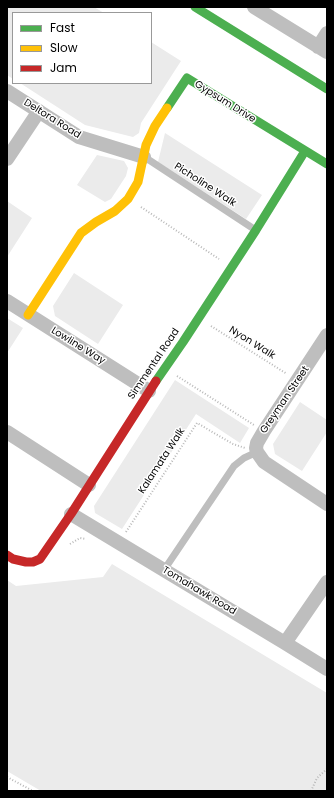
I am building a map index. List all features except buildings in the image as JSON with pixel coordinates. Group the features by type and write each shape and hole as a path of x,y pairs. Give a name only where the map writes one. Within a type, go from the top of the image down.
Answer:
{"street":[{"path":"195,7 327,88"},
{"path":"254,7 322,50 327,33"},
{"name":"Gypsum Drive","path":"28,315 81,233 96,222 115,212 128,199 138,182 146,145 155,126 187,78 327,164"},
{"name":"Deltora Road","path":"7,91 80,137 144,157"},
{"path":"7,160 39,111"},
{"name":"Simmental Road","path":"7,555 13,559 26,562 33,562 40,559 71,514 149,391 232,267 305,151"},
{"name":"Lowline Way","path":"7,301 149,391"},
{"name":"Greyman Street","path":"257,452 257,443 264,431 327,335"},
{"path":"7,432 89,485"},
{"path":"257,452 264,462 327,504"},
{"name":"Tomahawk Road","path":"71,514 285,642 327,669"},
{"path":"285,642 327,582"}],"lane":[{"name":"Picholine Walk","path":"144,157 256,230"},
{"path":"164,570 234,466 244,458 257,452"}],"path":[{"path":"128,199 232,267"},
{"name":"Nyon Walk","path":"198,318 298,381"},
{"path":"165,368 264,431"},
{"name":"Kalamata Walk","path":"118,543 197,423 233,444"},
{"path":"67,549 80,538 87,539"},
{"path":"311,791 317,778 327,769"},
{"path":"7,777 33,791"}],"shaded area":[{"path":"7,7 94,7 102,12 12,12 12,78 7,75"},
{"path":"152,43 181,61 141,123 139,133 133,137 85,125 22,84 152,84"},
{"path":"165,133 262,195 246,219 158,162"},
{"path":"97,155 124,161 128,168 126,176 111,199 105,202 77,185"},
{"path":"7,201 32,218 7,257"},
{"path":"74,273 123,305 98,344 55,316 53,306"},
{"path":"7,318 23,328 7,353"},
{"path":"175,380 249,428 240,443 196,414 122,529 95,513 94,506"},
{"path":"300,402 327,420 327,432 302,471 275,454 273,444"},
{"path":"112,564 327,693 327,791 41,791 7,771 7,580 16,586 103,577"}],"traffic: fast":[{"path":"195,7 327,89"},
{"path":"167,108 187,78 327,164"},
{"path":"156,381 256,230 305,151"}],"traffic: slow":[{"path":"28,315 81,233 115,211 128,199 138,182 146,145 155,126 167,108"}],"traffic: jam":[{"path":"7,555 13,559 26,562 33,562 40,559 71,514 156,381"}]}
